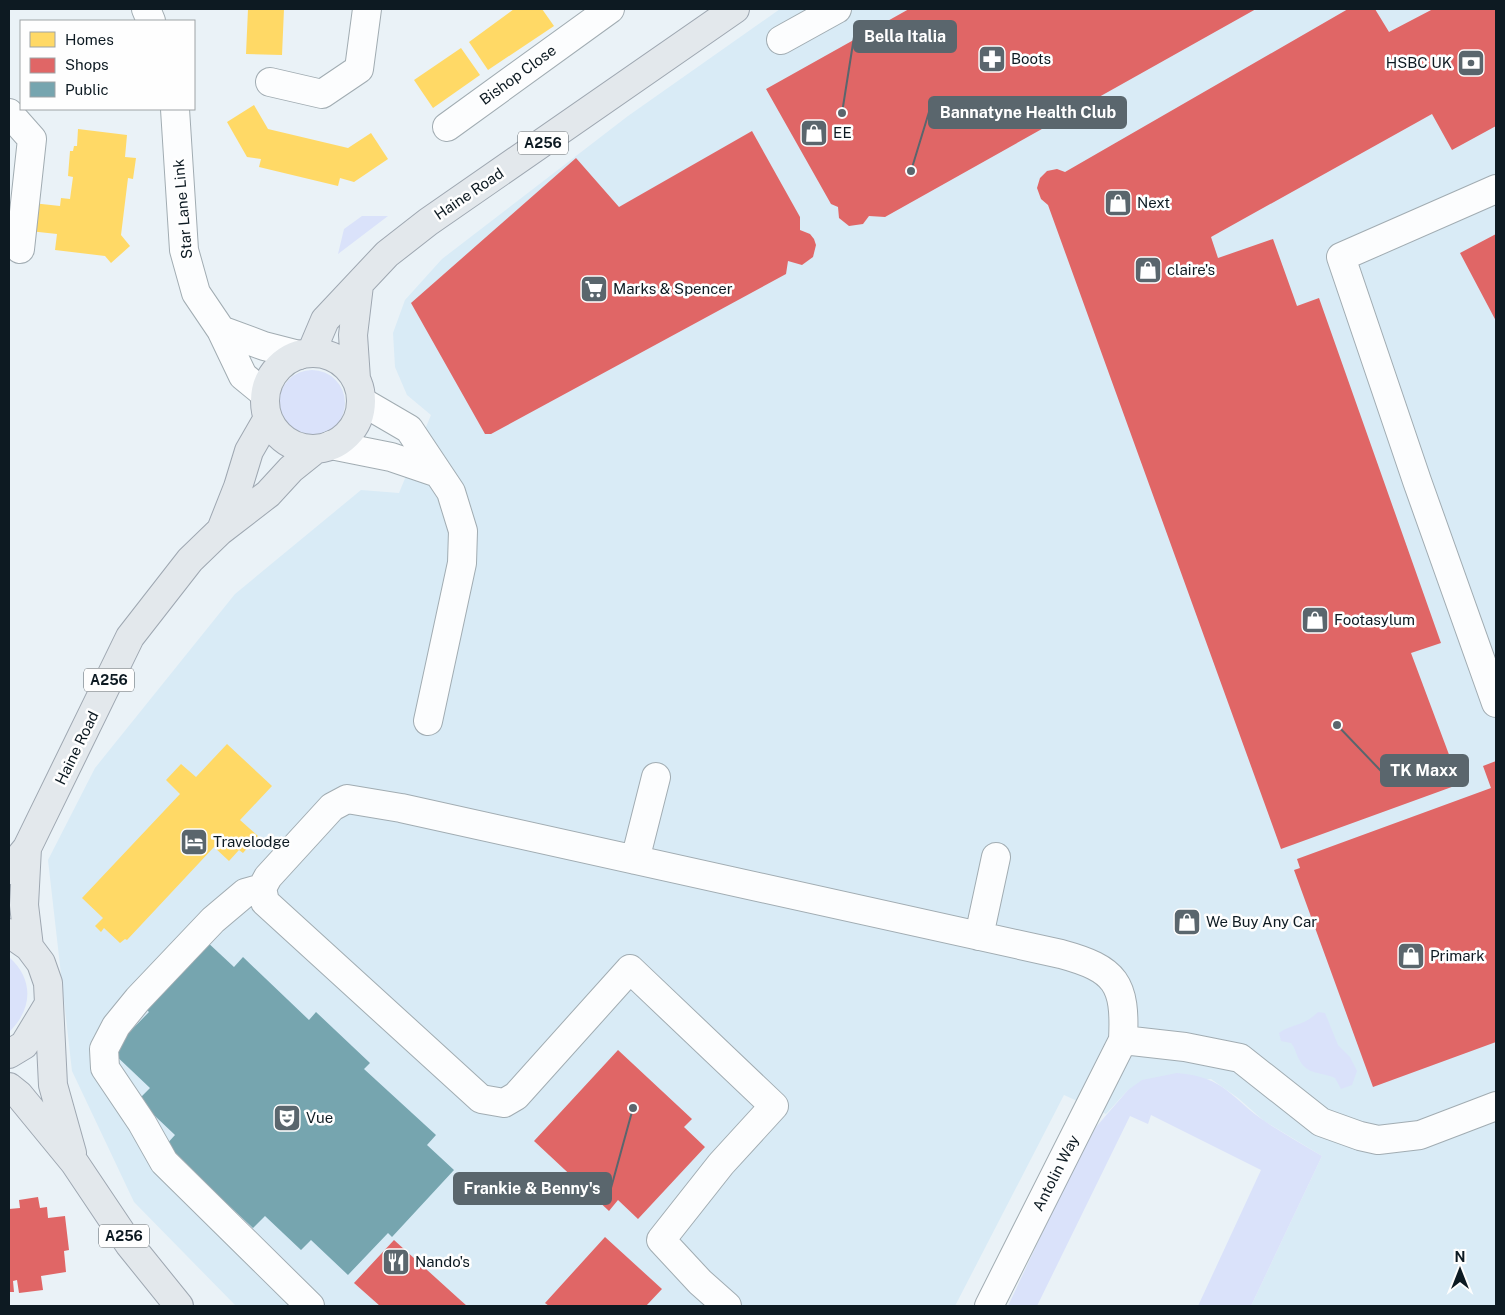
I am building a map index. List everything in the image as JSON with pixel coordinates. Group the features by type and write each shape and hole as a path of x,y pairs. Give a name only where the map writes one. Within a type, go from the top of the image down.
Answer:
{"main road":[{"name":"Haine Road","path":"220,532 266,406 269,381 276,370 286,361 305,354 325,320 387,254 428,222 735,9"},
{"name":"Haine Road","path":"9,870 27,848 130,637 190,560 220,532 268,494 291,469 323,447 344,438 353,428 359,415 353,335 359,285"},
{"path":"305,354 324,354 337,359 348,368 358,390"},
{"path":"266,406 275,431 286,441 300,447 323,447"},
{"name":"Haine Road","path":"9,1054 24,1045 47,1007 48,983 41,963 19,940 24,905 27,848"},
{"name":"A256","path":"47,1007 53,1084 74,1162"},
{"name":"A256","path":"9,1087 19,1095 74,1162 129,1244 179,1306"}],"street":[{"path":"270,82 322,94 359,69 367,9"},
{"path":"781,40 837,9"},
{"name":"Bishop Close","path":"447,127 593,13"},
{"name":"Star Lane Link","path":"175,110 184,250 196,292 221,330 243,376 266,406"},
{"path":"9,113 32,139 20,249"},
{"path":"1496,188 1340,258 1496,704"},
{"path":"221,330 264,346 305,354"},
{"path":"358,390 409,429 451,492 463,532 462,563 428,721"},
{"path":"323,447 391,457 438,473"},
{"path":"635,860 656,777"},
{"path":"727,1306 700,1282 661,1240 721,1164 774,1106 630,969 516,1096 504,1103 481,1098 266,902 262,888 268,877 332,807 347,799 364,800 1091,962 1113,978 1120,990 1124,1014 1123,1040 1185,1047 1240,1058 1321,1122 1360,1136 1378,1140 1420,1134 1496,1106"},
{"path":"979,936 996,857"},
{"path":"262,888 245,893 213,920 138,999 116,1026 104,1049 105,1068 142,1123 164,1162 310,1306"},
{"name":"Antolin Way","path":"989,1306 1123,1040"}],"shaded area":[{"path":"780,9 1496,9 1496,1306 1251,1306 1322,1156 1264,1121 1238,1098 1211,1079 1128,1090 1106,1114 1064,1095 955,1306 236,1306 134,1202 72,1071 48,860 95,768 235,594 361,490 399,493 431,415 407,395 395,367 393,333 405,300 442,259 628,116"},
{"path":"362,216 388,216 338,254 344,229"},
{"path":"312,370 325,373 335,380 342,390 345,403 342,416 335,426 325,433 312,436 299,433 289,426 282,416 279,403 282,390 289,380 299,373"},
{"path":"9,957 23,975 27,994 23,1014 9,1032"},
{"path":"1318,1012 1325,1013 1338,1045 1350,1057 1357,1071 1352,1085 1341,1089 1335,1078 1307,1069 1303,1066 1291,1043 1281,1041 1279,1033 1303,1023"},
{"path":"1177,1073 1193,1075 1217,1084 1266,1122 1322,1156 1251,1306 1198,1306 1261,1170 1151,1115 1148,1124 1130,1116 1037,1306 1008,1306 1069,1176 1096,1127 1128,1090 1142,1080"}],"building: Homes":[{"path":"248,9 284,9 282,55 246,54"},
{"path":"514,9 542,9 554,26 488,70 469,42"},
{"path":"461,48 480,75 433,108 414,80"},
{"path":"254,105 268,129 348,148 371,133 388,159 354,182 340,178 338,186 259,167 261,159 247,157 227,122"},
{"path":"78,129 127,135 125,157 136,158 133,179 128,178 121,235 130,246 111,263 105,256 55,250 57,234 11,229 14,201 60,206 61,198 70,199 73,177 68,176 70,151 73,151 74,146 77,146"},
{"name":"Travelodge","path":"227,744 272,786 240,820 258,836 243,853 239,850 229,861 214,847 127,940 125,939 120,943 104,928 101,932 95,926 103,918 82,898 180,794 166,780 181,764 196,777"}],"building: Shops":[{"path":"909,9 1256,9 885,217 869,216 863,224 849,226 839,218 838,207 831,204 766,89"},
{"path":"1348,9 1375,9 1389,32 1433,9 1496,9 1496,126 1452,150 1432,114 1211,237 1218,258 1273,239 1297,306 1319,298 1441,643 1411,653 1460,784 1281,849 1048,205 1041,199 1037,188 1040,178 1047,171 1057,169 1065,172"},
{"name":"Marks & Spencer","path":"752,131 800,217 800,230 810,234 814,239 816,245 813,257 802,265 788,261 786,274 491,434 485,434 411,303 576,158 619,207"},
{"path":"1496,234 1496,321 1460,253"},
{"name":"Primark","path":"1496,761 1496,1042 1373,1087 1294,870 1300,868 1297,859 1491,788 1483,766"},
{"name":"We Buy Any Car","path":"1178,914 1198,917 1196,930 1176,927"},
{"path":"618,1050 692,1119 684,1127 705,1147 638,1219 618,1200 609,1211 534,1141"},
{"path":"38,1197 40,1208 47,1207 48,1218 65,1216 69,1250 64,1251 66,1272 41,1276 43,1290 19,1293 17,1280 13,1281 14,1292 9,1292 9,1209 20,1208 19,1200"},
{"path":"605,1237 662,1289 646,1306 549,1306 545,1303"},
{"name":"Nando's","path":"394,1240 467,1306 380,1306 354,1283"}],"building: Public":[{"name":"Vue","path":"205,940 234,967 243,957 309,1020 316,1012 370,1063 364,1069 436,1135 427,1145 454,1170 392,1237 388,1233 348,1275 311,1240 301,1250 265,1216 253,1228 165,1146 175,1135 138,1100 150,1088 111,1051 149,1012 142,1005"}],"place":[{"name":"Boots","path":"992,59"},
{"name":"HSBC UK","path":"1471,63"},
{"name":"Bella Italia","path":"842,113"},
{"name":"EE","path":"814,133"},
{"name":"Bannatyne Health Club","path":"911,171"},
{"name":"Next","path":"1118,203"},
{"name":"claire's","path":"1148,270"},
{"name":"Marks & Spencer","path":"594,289"},
{"name":"Footasylum","path":"1315,620"},
{"name":"TK Maxx","path":"1337,725"},
{"name":"Travelodge","path":"194,842"},
{"name":"We Buy Any Car","path":"1187,922"},
{"name":"Primark","path":"1411,956"},
{"name":"Frankie & Benny's","path":"633,1108"},
{"name":"Vue","path":"287,1118"},
{"name":"Nando's","path":"396,1262"}]}
